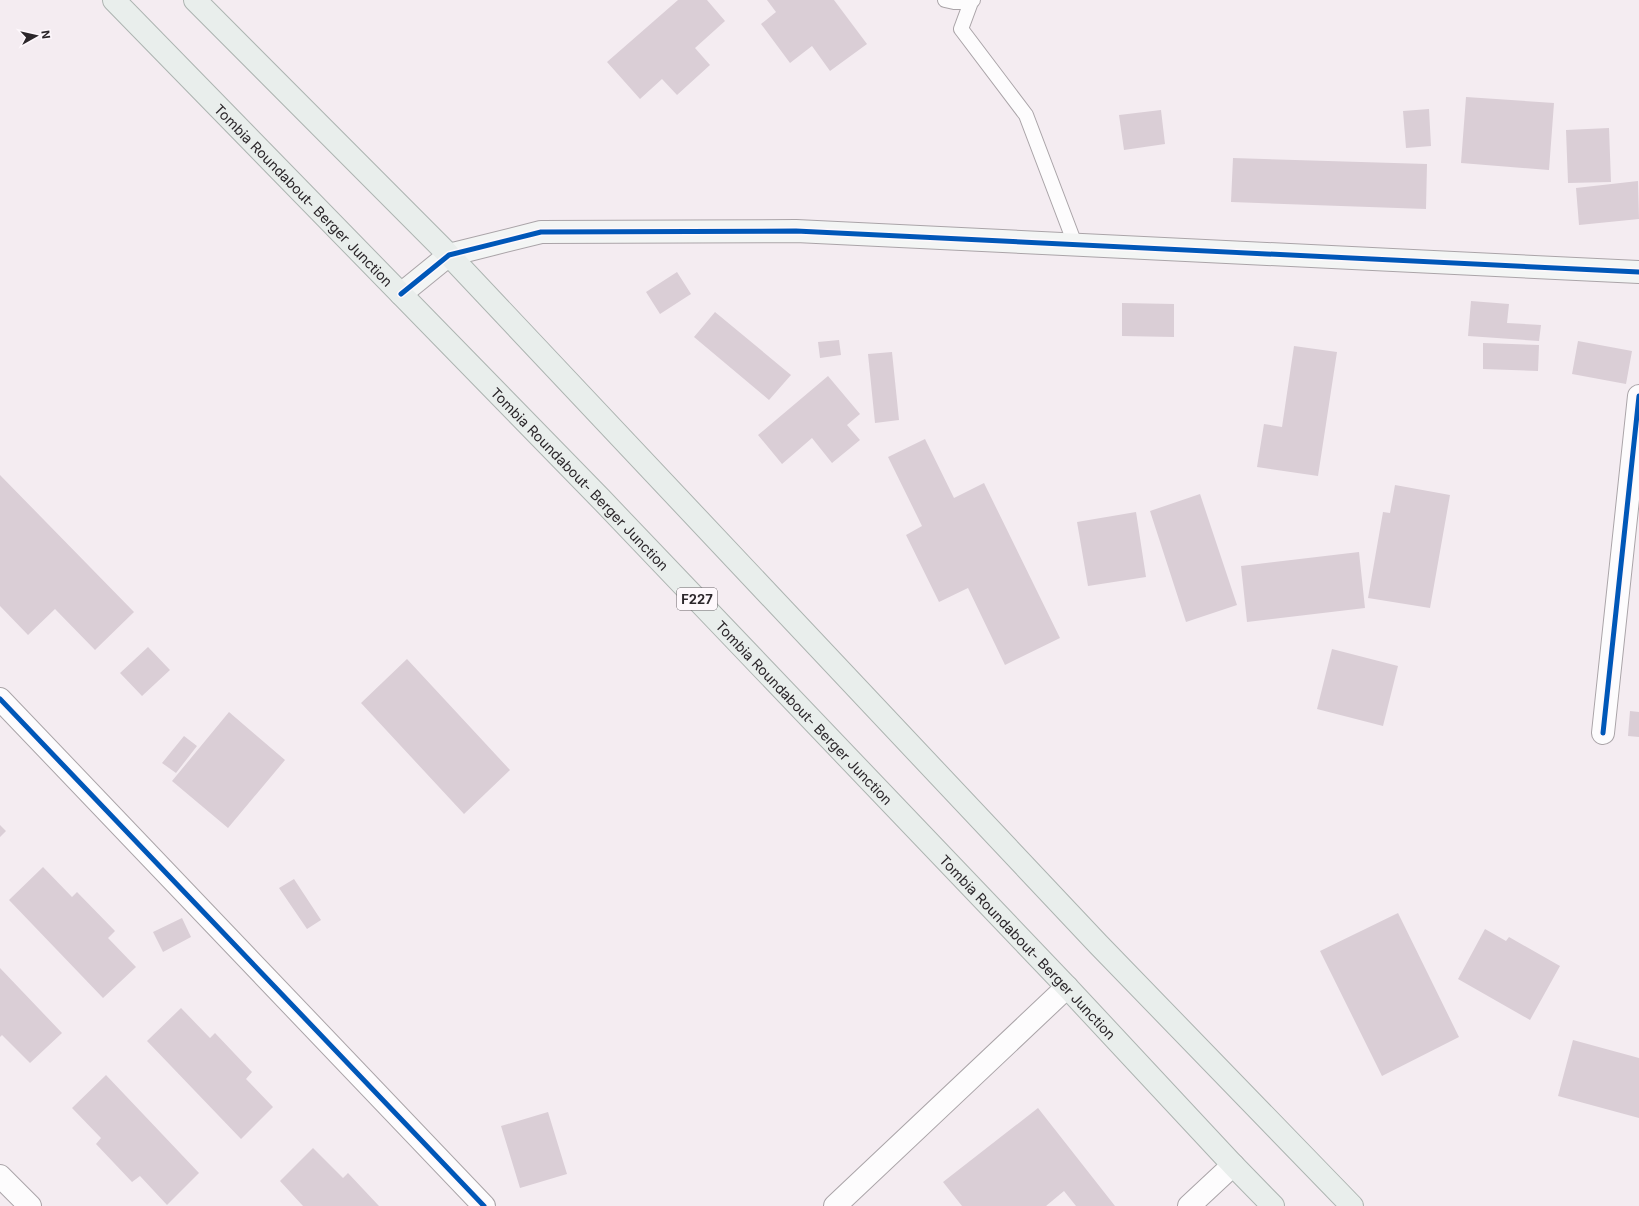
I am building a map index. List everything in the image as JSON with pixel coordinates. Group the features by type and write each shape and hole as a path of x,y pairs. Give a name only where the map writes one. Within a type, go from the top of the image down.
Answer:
{"main road":[{"name":"Tombia Roundabout- Berger Junction","path":"114,0 600,498 1067,987 1273,1206"},
{"path":"195,0 449,255 1098,944 1352,1206"}],"street":[{"path":"401,294 449,255 541,232 796,231 1639,272"},
{"path":"1603,733 1639,396"},
{"path":"0,699 484,1206"},
{"path":"835,1206 1067,987"},
{"path":"1189,1206 1233,1165"},
{"path":"0,1176 30,1206"}],"lane":[{"path":"945,0 954,2 972,1 961,28 1026,115 1075,244"}],"building":[{"path":"678,0 707,0 725,21 695,48 710,65 677,95 662,79 640,99 607,62"},
{"path":"767,0 834,0 867,44 830,71 812,46 790,63 761,24 776,12"},
{"path":"1466,97 1554,103 1549,170 1461,163"},
{"path":"1429,109 1431,146 1406,148 1403,111"},
{"path":"1161,110 1165,144 1124,150 1119,115"},
{"path":"1609,128 1611,182 1568,183 1566,130"},
{"path":"1233,158 1427,164 1426,209 1231,202"},
{"path":"1638,181 1639,219 1579,225 1576,188"},
{"path":"677,272 691,294 660,314 646,292"},
{"path":"1471,301 1509,304 1507,323 1541,325 1539,341 1468,336"},
{"path":"1122,303 1174,304 1174,337 1122,336"},
{"path":"715,312 791,375 769,400 694,337"},
{"path":"839,340 841,355 820,358 818,342"},
{"path":"1578,341 1632,351 1626,384 1572,374"},
{"path":"1483,343 1539,345 1538,371 1483,369"},
{"path":"1294,346 1337,352 1318,476 1257,467 1264,424 1282,427"},
{"path":"892,352 899,420 875,423 868,354"},
{"path":"828,376 860,414 847,425 860,440 832,463 812,438 782,464 758,435"},
{"path":"925,439 954,498 984,483 1060,638 1005,665 968,588 939,602 906,535 922,526 888,457"},
{"path":"0,475 134,612 95,650 55,609 28,635 0,606"},
{"path":"1395,485 1450,495 1430,608 1368,598 1383,512 1390,513"},
{"path":"1200,494 1237,605 1186,622 1150,511"},
{"path":"1136,512 1146,577 1088,586 1077,522"},
{"path":"1359,552 1365,608 1247,622 1241,566"},
{"path":"148,647 170,670 142,696 120,673"},
{"path":"1332,649 1398,666 1383,726 1317,709"},
{"path":"407,659 510,770 464,814 361,703"},
{"path":"1630,711 1639,712 1639,737 1628,736"},
{"path":"229,712 285,760 228,828 172,781"},
{"path":"184,736 197,746 176,773 162,763"},
{"path":"0,825 6,831 0,837"},
{"path":"43,867 72,897 77,892 115,931 108,938 136,967 103,998 9,900"},
{"path":"294,879 321,920 307,929 279,888"},
{"path":"1398,913 1459,1037 1382,1076 1320,951"},
{"path":"182,918 191,937 163,952 153,932"},
{"path":"1485,929 1506,941 1509,937 1560,966 1530,1020 1458,979"},
{"path":"0,968 62,1033 30,1063 2,1035 0,1037"},
{"path":"181,1008 210,1038 215,1033 252,1072 246,1079 273,1107 241,1139 147,1041"},
{"path":"1573,1040 1639,1058 1639,1118 1558,1096"},
{"path":"106,1075 199,1173 167,1205 140,1176 132,1182 96,1144 101,1138 72,1108"},
{"path":"1038,1108 1115,1206 1076,1206 1064,1191 1046,1206 962,1206 943,1182"},
{"path":"548,1112 567,1174 520,1188 501,1126"},
{"path":"313,1148 343,1178 348,1173 379,1206 303,1206 280,1181"}],"cycle path":[{"path":"401,294 449,255 541,232 796,231 1639,272"},
{"path":"1603,733 1639,396"},
{"path":"0,699 484,1206"}]}
